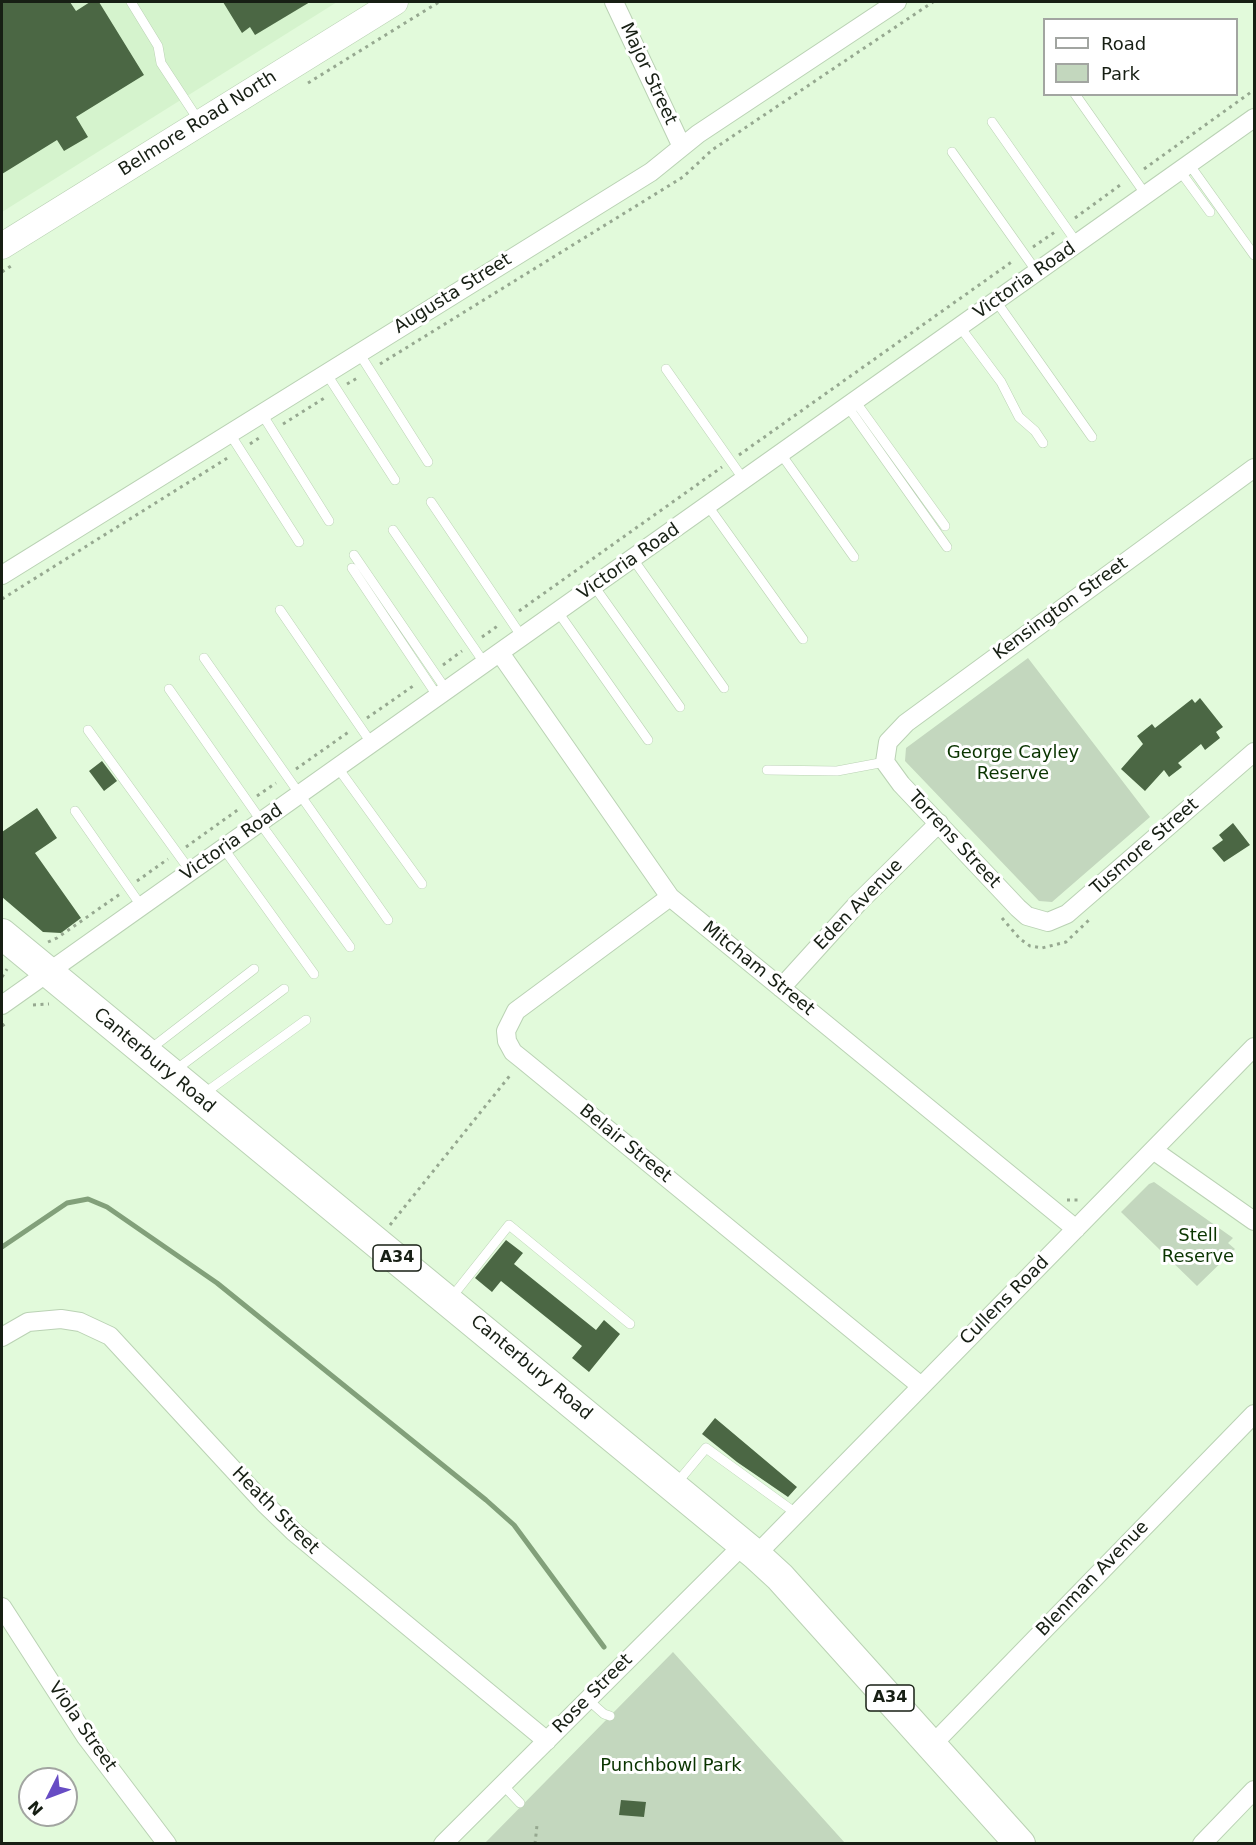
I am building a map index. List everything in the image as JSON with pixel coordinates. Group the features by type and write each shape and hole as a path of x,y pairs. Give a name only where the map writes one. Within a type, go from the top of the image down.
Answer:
{"highway":[{"name":"Canterbury Road","path":"2,934 198,1098 449,1300 750,1550 780,1577 1020,1844"}],"main road":[{"name":"Belmore Road North","path":"2,246 396,2"}],"street":[{"name":"Major Street","path":"614,2 682,147"},
{"name":"Augusta Street","path":"2,575 651,172 682,147 897,2"},
{"name":"Victoria Road","path":"2,1005 1254,118"},
{"name":"Kensington Street","path":"885,762 888,742 906,723 1254,468"},
{"name":"Mitcham Street","path":"500,653 670,897 1076,1229"},
{"name":"Tusmore Street","path":"1027,916 1048,922 1067,914 1254,752"},
{"name":"Torrens Street","path":"885,762 1027,916"},
{"name":"Eden Avenue","path":"780,988 858,903 939,823"},
{"name":"Belair Street","path":"670,897 516,1011 506,1031 507,1041 513,1052 921,1386"},
{"name":"Cullens Road","path":"750,1550 797,1514 1254,1047"},
{"path":"1153,1150 1254,1221"},
{"name":"Heath Street","path":"2,1337 28,1322 61,1319 80,1322 110,1336 264,1503 294,1532 547,1741"},
{"name":"Blenman Avenue","path":"932,1744 1254,1414"},
{"name":"Rose Street","path":"443,1844 587,1699 750,1550"},
{"name":"Viola Street","path":"2,1607 86,1737 167,1844"},
{"path":"1202,1844 1254,1790"}],"lane":[{"path":"131,2 158,46 161,63 200,123"},
{"path":"1076,96 1146,195"},
{"path":"992,122 1077,243"},
{"path":"952,152 1037,272"},
{"path":"1184,167 1210,212"},
{"path":"1184,167 1254,255"},
{"path":"996,301 1092,437"},
{"path":"960,327 1000,382 1019,417 1035,431 1043,443"},
{"path":"359,353 428,462"},
{"path":"666,369 744,480"},
{"path":"326,373 395,480"},
{"path":"851,404 945,526"},
{"path":"851,404 947,547"},
{"path":"262,414 329,521"},
{"path":"230,434 299,542"},
{"path":"781,454 854,557"},
{"path":"431,502 522,637"},
{"path":"708,506 803,639"},
{"path":"393,530 484,664"},
{"path":"354,555 429,674"},
{"path":"633,559 724,688"},
{"path":"352,568 443,694"},
{"path":"594,586 681,707"},
{"path":"280,610 372,744"},
{"path":"558,612 648,740"},
{"path":"204,658 388,920"},
{"path":"169,689 350,947"},
{"path":"88,730 191,872"},
{"path":"767,770 837,771 885,762"},
{"path":"338,768 422,884"},
{"path":"75,810 142,907"},
{"path":"224,849 314,974"},
{"path":"145,1054 254,969"},
{"path":"170,1074 284,988"},
{"path":"198,1098 306,1020"},
{"path":"449,1300 509,1225 630,1324"},
{"path":"675,1486 706,1448 797,1514"},
{"path":"587,1699 604,1714 610,1716"},
{"path":"502,1784 520,1803"}],"path":[{"path":"45,943 57,938 129,888 1254,90"},
{"path":"995,910 1020,939 1030,946 1042,948 1066,942 1096,911"},
{"path":"2,977 7,969"},
{"path":"389,1226 523,1060"},
{"path":"1066,1200 1083,1200"},
{"path":"535,1844 539,1824"}],"shaded area":[{"path":"2,2 337,2 2,212"}],"green space":[{"name":"George Cayley Reserve","path":"1028,658 1150,817 1052,902 1039,901 905,761 906,748"},
{"name":"Stell Reserve","path":"1154,1182 1233,1238 1228,1243 1235,1249 1197,1286 1121,1212 1149,1184"},
{"name":"Punchbowl Park","path":"673,1652 845,1843 484,1844"}],"building":[{"path":"2,2 70,2 76,11 90,2 99,2 144,75 76,117 88,137 64,151 57,140 2,174"},
{"path":"223,2 310,2 255,35 250,27 242,33"},
{"path":"1200,698 1223,727 1216,732 1220,738 1205,750 1201,744 1178,763 1182,767 1169,777 1164,770 1145,791 1121,769 1143,744 1137,736 1152,724 1155,728 1192,699 1195,703"},
{"path":"102,761 117,781 104,791 89,771"},
{"path":"37,808 57,838 35,853 81,918 61,933 43,932 2,897 2,832"},
{"path":"1233,823 1250,845 1224,862 1212,848 1223,840 1219,835"},
{"path":"506,1240 523,1253 514,1264 596,1330 604,1320 620,1334 589,1372 572,1358 582,1346 501,1281 492,1292 475,1278"},
{"path":"715,1418 797,1487 788,1497 737,1462 702,1434"},
{"path":"621,1800 646,1802 644,1817 619,1815"}],"waterway":[{"path":"2,1247 67,1203 88,1199 107,1207 217,1283 486,1500 514,1525 604,1647"}]}
